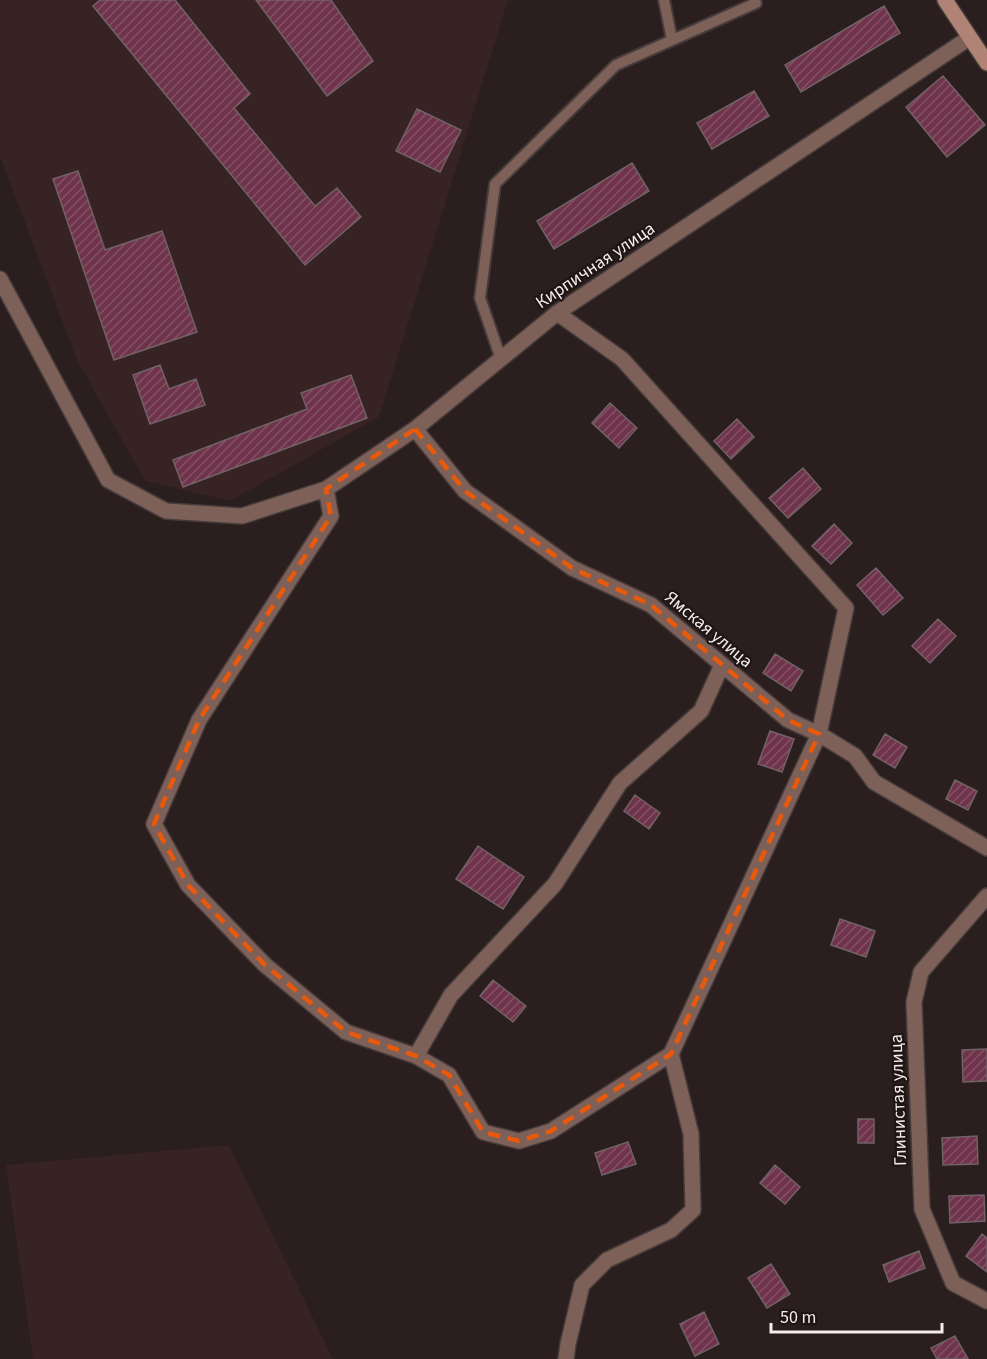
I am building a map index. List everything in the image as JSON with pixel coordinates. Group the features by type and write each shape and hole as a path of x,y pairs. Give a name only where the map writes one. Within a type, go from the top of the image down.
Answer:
{"street":[{"path":"945,0 987,63"},
{"name":"Кирпичная улица","path":"0,279 108,480 166,511 242,516 326,489 415,429 557,313 969,38"},
{"path":"326,489 331,516 199,720 153,824 188,885 266,965 346,1032 416,1056 449,1075 483,1132 519,1141 551,1131 671,1054 819,734 846,608 622,359 557,313"},
{"name":"Ямская улица","path":"415,429 465,492 572,568 651,605 788,720 819,734 855,756 874,783 987,848"},
{"path":"416,1056 451,995 555,884 620,783 701,711 722,665"},
{"name":"Глинистая улица","path":"987,896 921,972 914,1002 922,1209 953,1283 987,1301"},
{"path":"566,1359 582,1285 607,1260 671,1230 693,1210 691,1134 671,1054"}],"lane":[{"path":"664,0 672,40"},
{"path":"501,359 480,298 495,184 615,65 756,3"}],"highlighted area":[{"path":"415,429 465,491 572,568 651,605 788,720 819,734 671,1054 551,1131 519,1141 483,1132 449,1075 416,1056 346,1032 265,965 188,885 154,824 199,720 331,516 326,489"}],"shaded area":[{"path":"0,0 508,0 379,417 230,501 145,481 77,360 0,156"},
{"path":"229,1145 333,1359 33,1359 6,1165"}],"building":[{"path":"100,0 175,0 250,94 234,108 315,206 337,188 361,217 305,265 93,6"},
{"path":"256,0 331,0 373,61 327,96"},
{"path":"884,6 900,33 801,92 785,65"},
{"path":"943,76 985,125 947,157 906,107"},
{"path":"754,91 769,116 712,149 697,123"},
{"path":"417,109 461,130 440,172 396,151"},
{"path":"632,163 649,191 554,249 537,221"},
{"path":"78,171 105,250 162,231 197,332 114,360 53,179"},
{"path":"160,365 169,389 196,379 205,405 150,424 133,375"},
{"path":"351,375 367,418 183,487 173,460 307,409 301,393"},
{"path":"610,403 637,428 619,448 592,423"},
{"path":"737,419 754,437 731,459 714,441"},
{"path":"803,468 821,489 788,518 769,498"},
{"path":"834,524 852,543 831,564 812,546"},
{"path":"876,568 903,598 883,615 857,585"},
{"path":"938,619 956,636 930,663 912,646"},
{"path":"775,654 803,671 791,691 763,673"},
{"path":"770,731 794,739 782,772 758,764"},
{"path":"885,734 907,747 895,768 873,755"},
{"path":"955,780 977,791 968,810 946,799"},
{"path":"635,795 660,813 649,829 624,811"},
{"path":"478,846 524,877 503,909 456,879"},
{"path":"840,919 875,931 866,957 831,945"},
{"path":"493,980 526,1006 513,1022 480,996"},
{"path":"987,1049 987,1081 963,1082 962,1050"},
{"path":"858,1119 874,1119 874,1143 858,1143"},
{"path":"977,1136 978,1164 943,1165 942,1138"},
{"path":"628,1142 636,1164 602,1175 595,1153"},
{"path":"775,1165 800,1187 785,1204 760,1183"},
{"path":"984,1195 985,1221 950,1223 949,1196"},
{"path":"982,1234 987,1238 987,1272 966,1256"},
{"path":"919,1251 925,1268 889,1282 883,1265"},
{"path":"771,1264 790,1294 767,1308 748,1278"},
{"path":"704,1312 719,1344 695,1356 680,1324"},
{"path":"955,1336 968,1359 937,1359 931,1348"}]}
